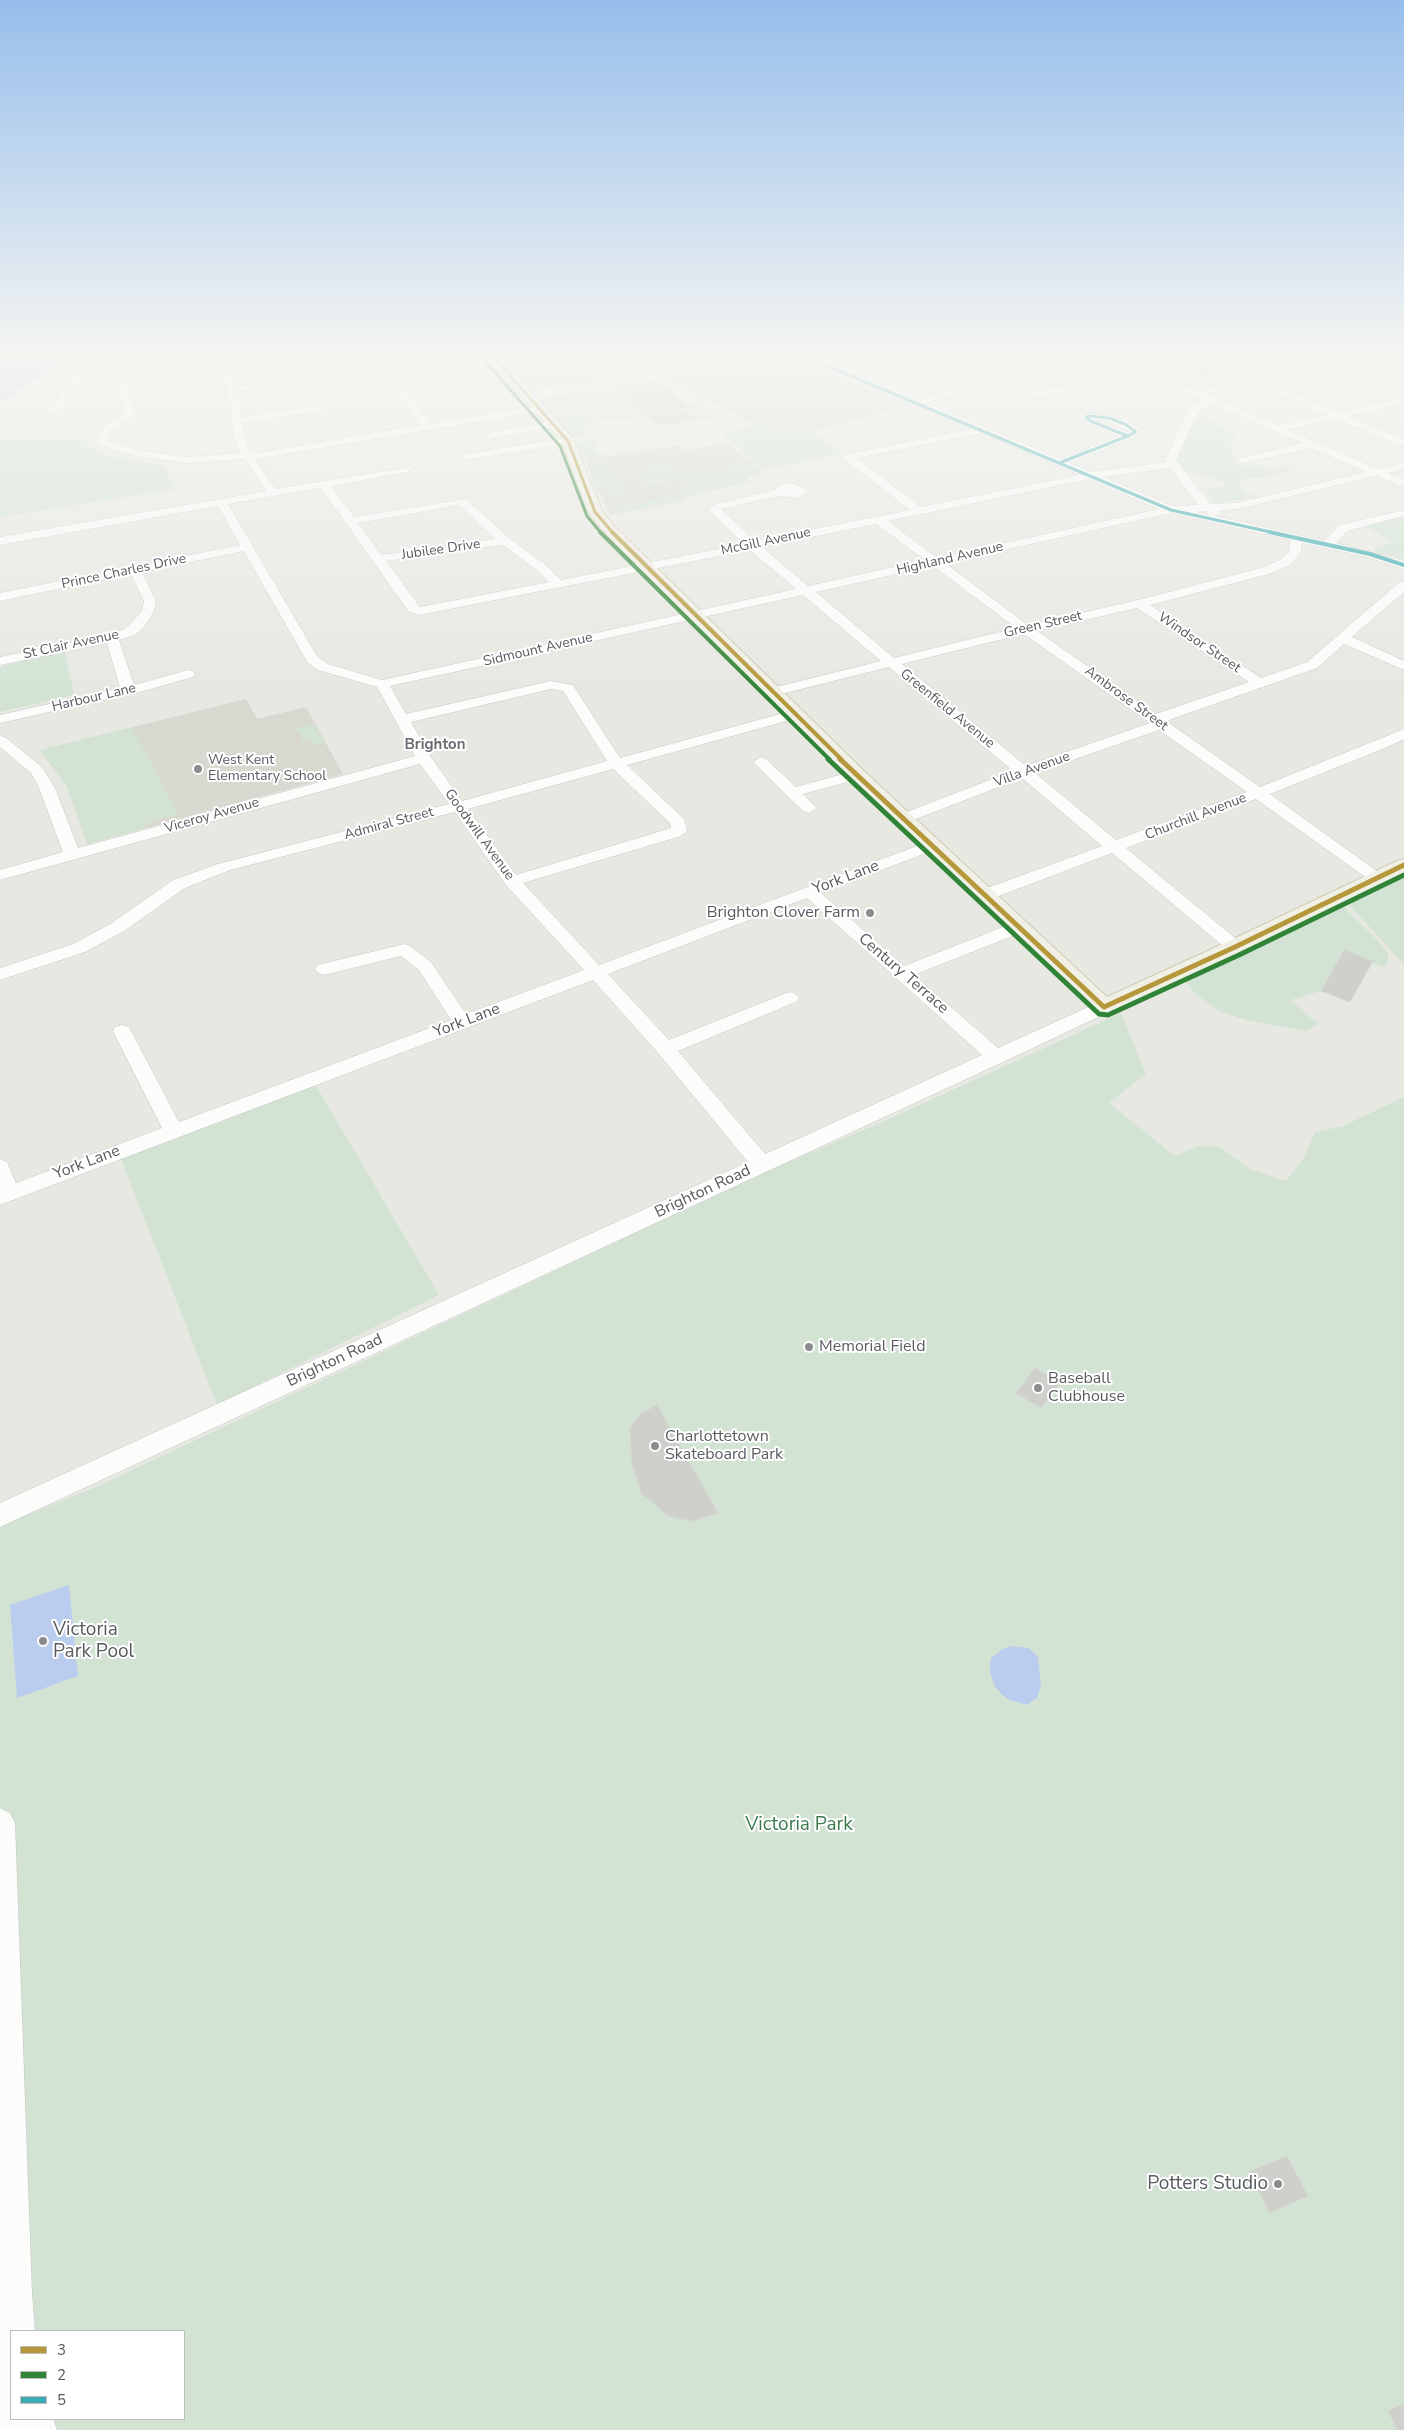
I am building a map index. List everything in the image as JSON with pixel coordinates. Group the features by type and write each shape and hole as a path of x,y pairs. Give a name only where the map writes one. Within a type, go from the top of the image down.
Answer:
{"main road":[{"path":"578,465 596,512 610,530 857,774 1104,1007"},
{"name":"Brighton Road","path":"1104,1007 1235,947 1404,865"}],"street":[{"path":"253,465 274,494"},
{"path":"860,465 919,511"},
{"path":"1065,465 1171,510 1230,525 1370,554 1404,565"},
{"name":"McGill Avenue","path":"377,560 414,609 419,611 649,567 1089,476 1136,468 1167,465"},
{"path":"1172,465 1206,507 1230,525"},
{"path":"1361,465 1404,484"},
{"name":"Highland Avenue","path":"694,615 808,592 1171,510 1232,506 1404,466"},
{"path":"0,541 407,469"},
{"path":"324,484 351,520 377,560"},
{"name":"Greenfield Avenue","path":"779,493 716,507 715,510 752,545 892,663 1235,947"},
{"path":"351,520 462,501 505,541 529,557 558,584"},
{"path":"222,503 312,659 324,667 382,684"},
{"path":"1230,525 1232,506"},
{"path":"1328,545 1343,528 1404,513"},
{"name":"Ambrose Street","path":"877,520 1026,629 1377,877"},
{"name":"Green Street","path":"773,692 1026,629 1139,604 1266,571 1286,562 1295,552 1297,538"},
{"name":"Jubilee Drive","path":"377,560 505,541"},
{"name":"Prince Charles Drive","path":"0,597 248,547"},
{"name":"St Clair Avenue","path":"0,661 112,638 130,632 139,624 148,611 150,601 135,570"},
{"name":"Villa Avenue","path":"905,818 1312,665 1404,585"},
{"path":"1390,597 1404,602"},
{"name":"Windsor Street","path":"1139,604 1260,683"},
{"name":"Sidmount Avenue","path":"382,684 694,615"},
{"path":"112,638 128,690"},
{"path":"1342,638 1404,666"},
{"name":"Harbour Lane","path":"0,719 128,690 188,674"},
{"name":"Goodwill Avenue","path":"382,684 424,758 457,807 512,881 666,1049 762,1164"},
{"path":"403,719 551,685 568,688 615,762 678,822 679,830 672,834 512,881"},
{"name":"Admiral Street","path":"0,974 79,948 118,927 179,884 215,870 457,807 615,762 796,714"},
{"name":"Churchill Avenue","path":"985,895 1258,793 1378,746 1404,733"},
{"path":"0,740 37,770 47,788 72,854"},
{"name":"Viceroy Avenue","path":"0,875 424,758"},
{"path":"762,762 809,808"},
{"path":"792,792 857,774"},
{"name":"York Lane","path":"4,1195 933,845"},
{"name":"Century Terrace","path":"810,892 996,1056"},
{"path":"902,973 1019,927"},
{"path":"324,969 404,950 425,966 463,1023"},
{"path":"666,1049 790,998"},
{"name":"Brighton Road","path":"0,1515 1104,1007"},
{"path":"122,1031 173,1130"},
{"path":"0,1167 4,1195"},
{"path":"0,1824 6,1942 14,2293 17,2330"},
{"path":"0,2322 10,2401"}],"shaded area":[{"path":"587,465 754,465 763,474 746,478 751,482 687,496 683,501 610,515"},
{"name":"West Kent Elementary School","path":"246,699 257,719 306,707 343,774 87,844 67,786 40,750"}],"green space":[{"path":"0,465 163,465 175,489 0,517"},
{"path":"604,465 622,485 620,485 627,494 615,495 609,489 597,491 588,468"},
{"path":"669,465 679,474 734,466 754,465 763,474 746,478 751,482 687,496 683,501 610,515 621,504 679,496 676,490 689,487 680,476 681,480 647,485 632,469"},
{"path":"758,465 781,465 762,469"},
{"path":"1182,465 1256,465 1268,469 1290,468 1292,471 1244,479 1239,485 1242,489 1258,497 1215,503 1201,488 1220,487 1229,484 1200,475 1189,474"},
{"path":"1404,517 1404,559 1375,552 1376,548 1394,542 1364,526"},
{"path":"65,651 74,695 0,712 0,667"},
{"path":"314,724 325,742 313,745 309,739 303,740 299,733 296,733 293,729"},
{"path":"132,727 178,814 151,821 142,829 87,844 67,786 40,750"},
{"path":"1404,877 1404,964 1348,904"},
{"path":"1341,904 1378,941 1388,954 1388,962 1383,967 1372,963 1373,960 1344,950 1321,991 1291,1000 1318,1024 1306,1031 1246,1020 1219,1011 1195,993 1182,978"},
{"name":"Victoria Park","path":"1121,1013 1146,1074 1109,1103 1175,1156 1198,1146 1220,1147 1250,1169 1286,1181 1305,1156 1315,1132 1343,1126 1404,1097 1404,2430 0,2430 0,1526 96,1487 756,1176 889,1119"},
{"path":"315,1084 439,1295 217,1405 120,1156"}],"water":[{"name":"Victoria Park Pool","path":"69,1585 78,1676 17,1698 10,1605"},
{"path":"1012,1646 1029,1648 1038,1657 1041,1686 1037,1698 1027,1705 1007,1699 995,1687 990,1672 991,1658 1003,1649"}],"building":[{"path":"1344,950 1373,961 1350,1002 1321,991"},
{"name":"Baseball Clubhouse","path":"1035,1368 1060,1383 1041,1408 1016,1393"},
{"name":"Charlottetown Skateboard Park","path":"657,1405 718,1513 691,1521 668,1516 641,1493 632,1464 630,1428 640,1414"},
{"name":"Potters Studio","path":"1287,2156 1308,2196 1270,2213 1249,2172"},
{"path":"1404,2403 1404,2430 1397,2430 1388,2411"}],"transit line":[{"name":"2","path":"567,465 587,516 604,536 851,781 1099,1014 1108,1015 1239,955 1404,875"},
{"name":"3","path":"577,465 595,512 610,530 857,775 1104,1007 1235,947 1404,865"},
{"name":"5","path":"1065,465 1171,510 1370,554 1404,565"}],"place":[{"name":"West Kent Elementary School","path":"198,769"},
{"name":"Brighton Clover Farm","path":"870,913"},
{"name":"Memorial Field","path":"809,1347"},
{"name":"Baseball Clubhouse","path":"1038,1388"},
{"name":"Charlottetown Skateboard Park","path":"655,1446"},
{"name":"Victoria Park Pool","path":"43,1641"},
{"name":"Potters Studio","path":"1278,2184"}],"district":[{"name":"Brighton","path":"435,745"}]}
